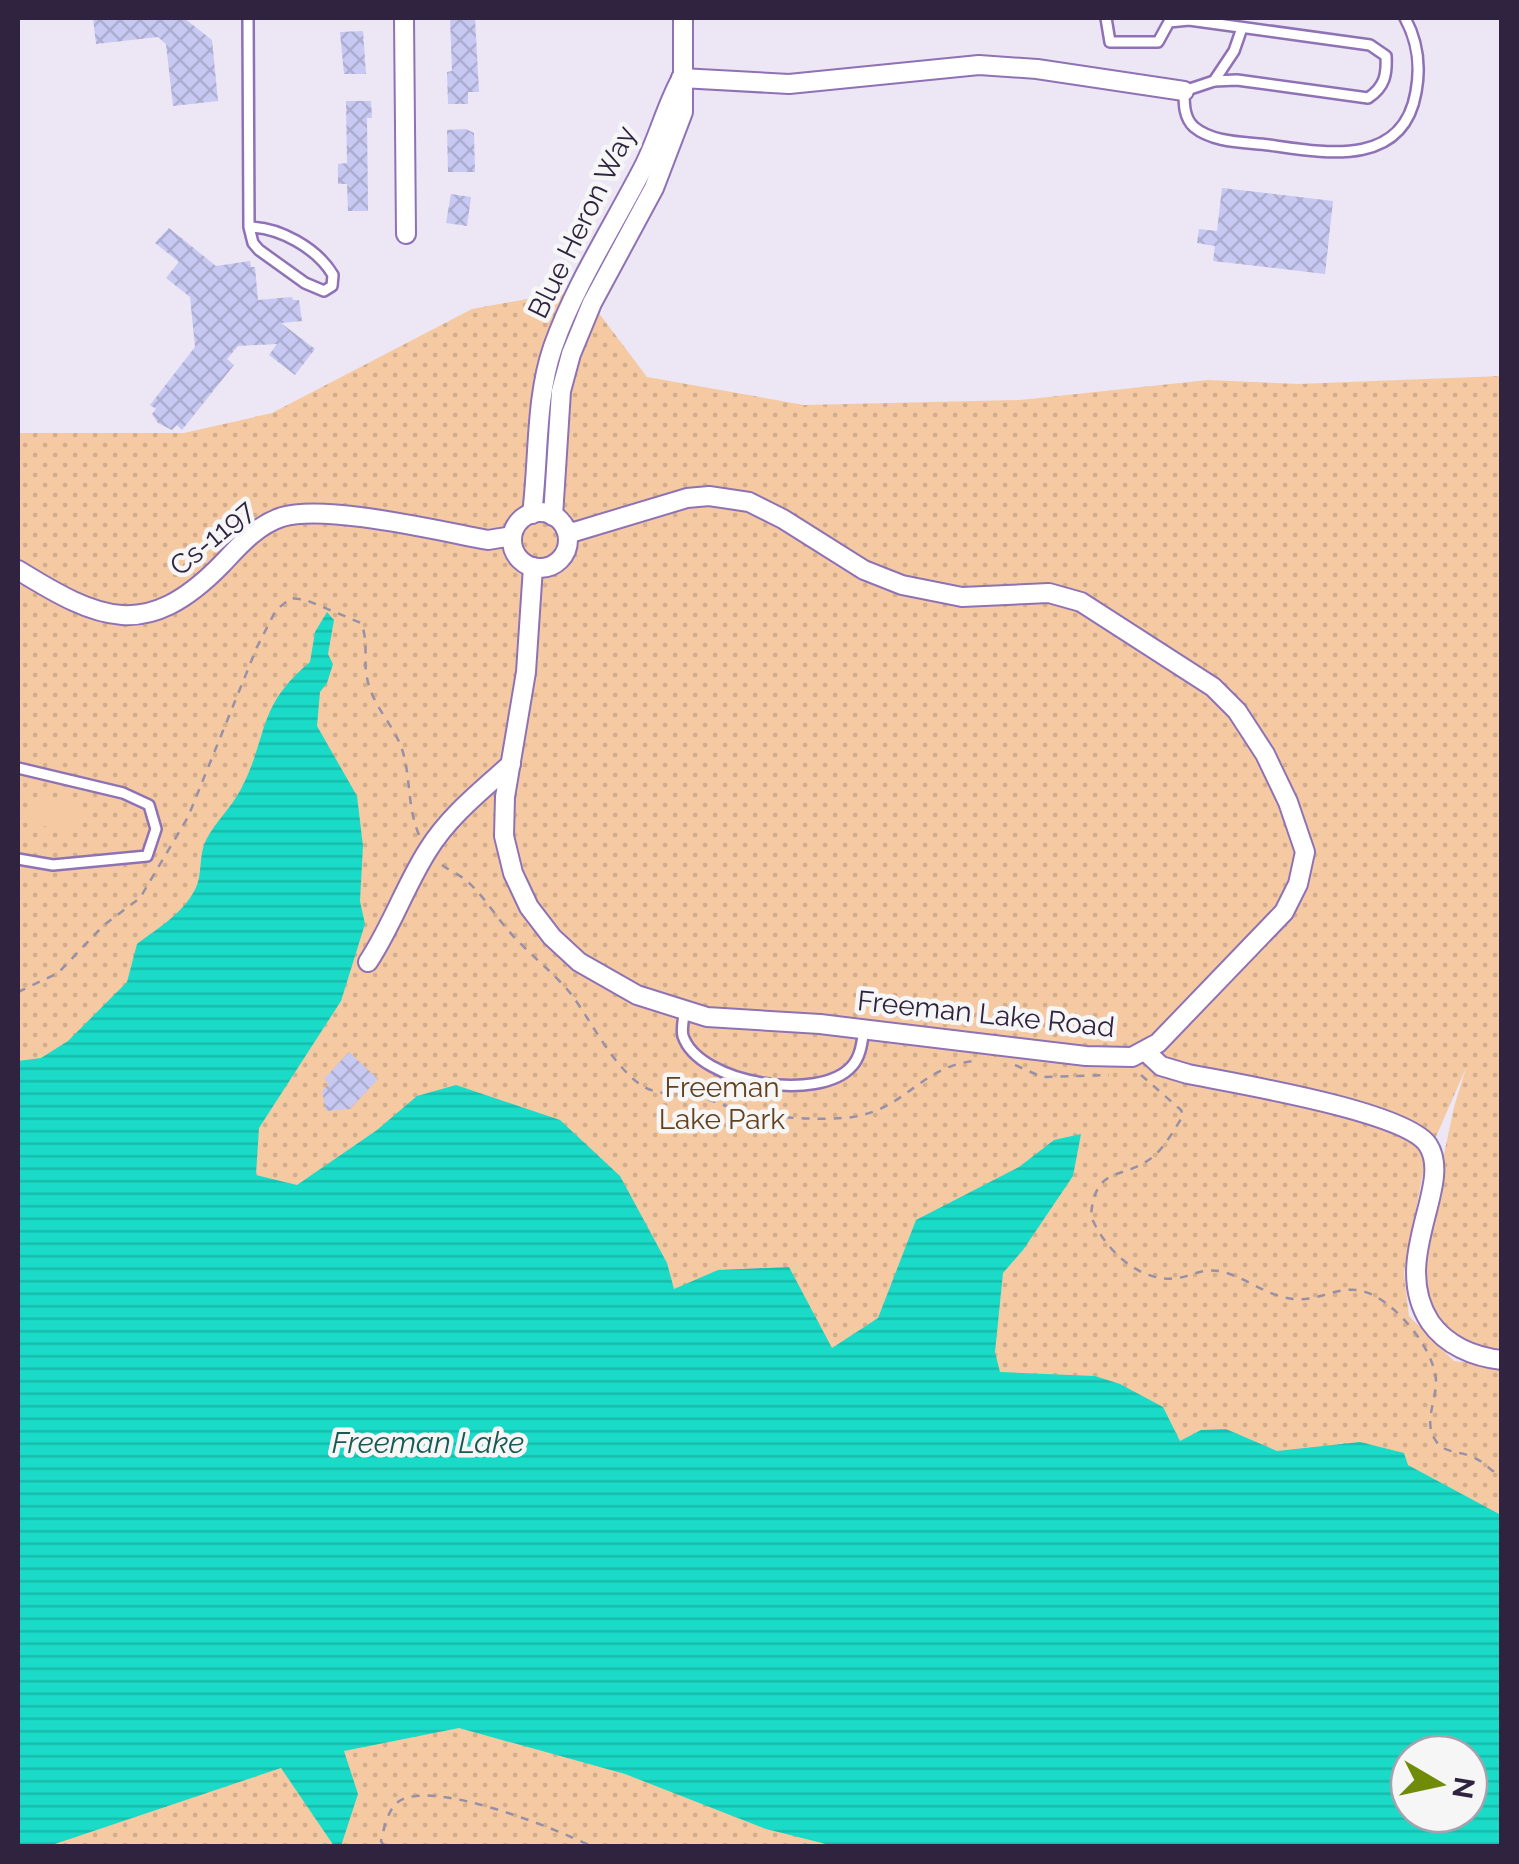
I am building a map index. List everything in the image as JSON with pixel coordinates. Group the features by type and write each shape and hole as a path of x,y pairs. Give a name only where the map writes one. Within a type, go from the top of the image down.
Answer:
{"street":[{"path":"404,18 406,234"},
{"name":"Blue Heron Way","path":"552,516 562,391 571,354 592,304 654,188 683,112 682,18"},
{"path":"682,78 789,84 979,65 1038,69 1184,91"},
{"name":"Blue Heron Way","path":"532,514 542,406 552,350 577,290 645,165 668,103 682,78"},
{"name":"Freeman Lake Road","path":"532,567 526,672 503,817 507,855 520,891 565,950 591,971 637,996 684,1012 721,1019 864,1029 1086,1056 1132,1056 1158,1043 1284,912 1298,884 1305,852 1288,802 1265,754 1237,711 1213,687 1166,654 1066,596 1033,592 962,596 902,586 864,570 766,510 729,498 687,498 574,532 566,530"},
{"name":"Cs-1197","path":"18,570 78,606 113,616 131,616 160,609 188,595 248,537 281,518 322,514 488,540 512,536"},
{"path":"532,514 552,516 566,530 567,545 562,556 544,568 532,567 518,556 512,536 516,526 532,514"},
{"path":"368,962 390,930 428,850 462,808 511,764"},
{"path":"1146,1052 1161,1066 1362,1112 1408,1129 1427,1142 1434,1161 1415,1264 1415,1292 1442,1338 1468,1352 1502,1360"}],"lane":[{"path":"248,18 249,227 254,243 305,283 324,291 332,286 333,275 312,252 272,228 249,227"},
{"path":"1106,18 1110,42 1158,42 1168,22 1189,20 1370,45 1386,56 1387,74 1377,92 1368,98 1236,80 1214,81 1184,91 1185,111 1192,126 1210,137 1326,153 1364,150 1396,135 1414,106 1418,48 1405,18"},
{"path":"1214,81 1234,51 1242,28"},
{"path":"18,768 136,799 149,805 156,828 147,856 53,865 18,858"},
{"path":"684,1012 683,1035 696,1055 720,1071 775,1084 815,1086 835,1078 852,1067 864,1029"}],"path":[{"path":"18,992 58,973 104,925 140,898 188,817 257,647 276,610 291,598 361,623 366,635 366,676 378,708 401,747 413,822 428,850 466,880 512,936 561,982 598,1038 642,1085 742,1111 844,1118 878,1112 949,1064 972,1061"},
{"path":"1005,1062 1042,1077 1117,1075"},
{"path":"1137,1071 1183,1116 1154,1156 1098,1184 1090,1216 1106,1242 1138,1271 1155,1277 1169,1279 1209,1269 1293,1300 1347,1290 1362,1291 1384,1302 1407,1324 1432,1363 1436,1388 1430,1428 1437,1444 1482,1461 1502,1477"},
{"path":"384,1846 384,1824 396,1803 406,1798 445,1796 590,1846"}],"green space":[{"name":"Freeman Lake Park","path":"577,290 647,377 804,405 1020,400 1208,380 1298,384 1501,376 1501,1360 1442,1338 1415,1292 1454,1107 1466,1068 1425,1162 1404,1273 1409,1316 1454,1361 1501,1366 1501,1846 18,1846 18,433 184,433 272,413 472,309"},
{"path":"34,798 81,805 76,831 29,824"}],"water":[{"name":"Freeman Lake","path":"327,612 334,620 328,654 333,664 320,692 317,726 357,796 363,846 360,901 365,924 341,1001 259,1128 256,1175 297,1185 377,1130 417,1096 456,1085 560,1120 620,1176 667,1263 674,1289 718,1270 789,1267 832,1348 878,1318 916,1220 1019,1167 1054,1140 1081,1134 1073,1176 1003,1273 995,1352 1000,1372 1095,1376 1120,1384 1163,1407 1180,1441 1201,1430 1226,1429 1277,1451 1360,1442 1404,1453 1408,1465 1501,1515 1501,1846 834,1846 766,1829 625,1774 459,1728 344,1751 358,1794 341,1846 334,1846 281,1768 49,1846 18,1846 18,1061 41,1058 68,1041 127,982 137,944 171,918 192,895 199,880 206,840 241,789 272,708 280,693 310,662 315,632"}],"building":[{"path":"93,18 184,18 212,40 218,101 173,106 166,44 158,37 96,44"},
{"path":"450,18 475,18 479,92 468,92 468,104 448,104 447,72 452,71"},
{"path":"363,31 366,74 344,74 340,32"},
{"path":"346,101 371,101 372,118 367,118 368,211 348,211 347,184 338,184 338,164 347,163"},
{"path":"466,129 474,133 475,172 448,172 447,130"},
{"path":"1222,188 1333,201 1325,274 1213,261 1215,246 1197,243 1199,229 1217,231"},
{"path":"451,194 471,197 467,226 446,223"},
{"path":"169,228 216,266 250,261 251,267 255,267 258,300 299,300 302,321 281,323 315,349 295,375 269,355 277,344 238,346 227,359 234,365 182,430 177,425 172,430 158,423 152,414 156,409 150,405 195,347 190,297 166,278 179,262 155,243"},
{"path":"349,1052 378,1079 350,1109 326,1111 322,1091 329,1084 324,1079"}]}
